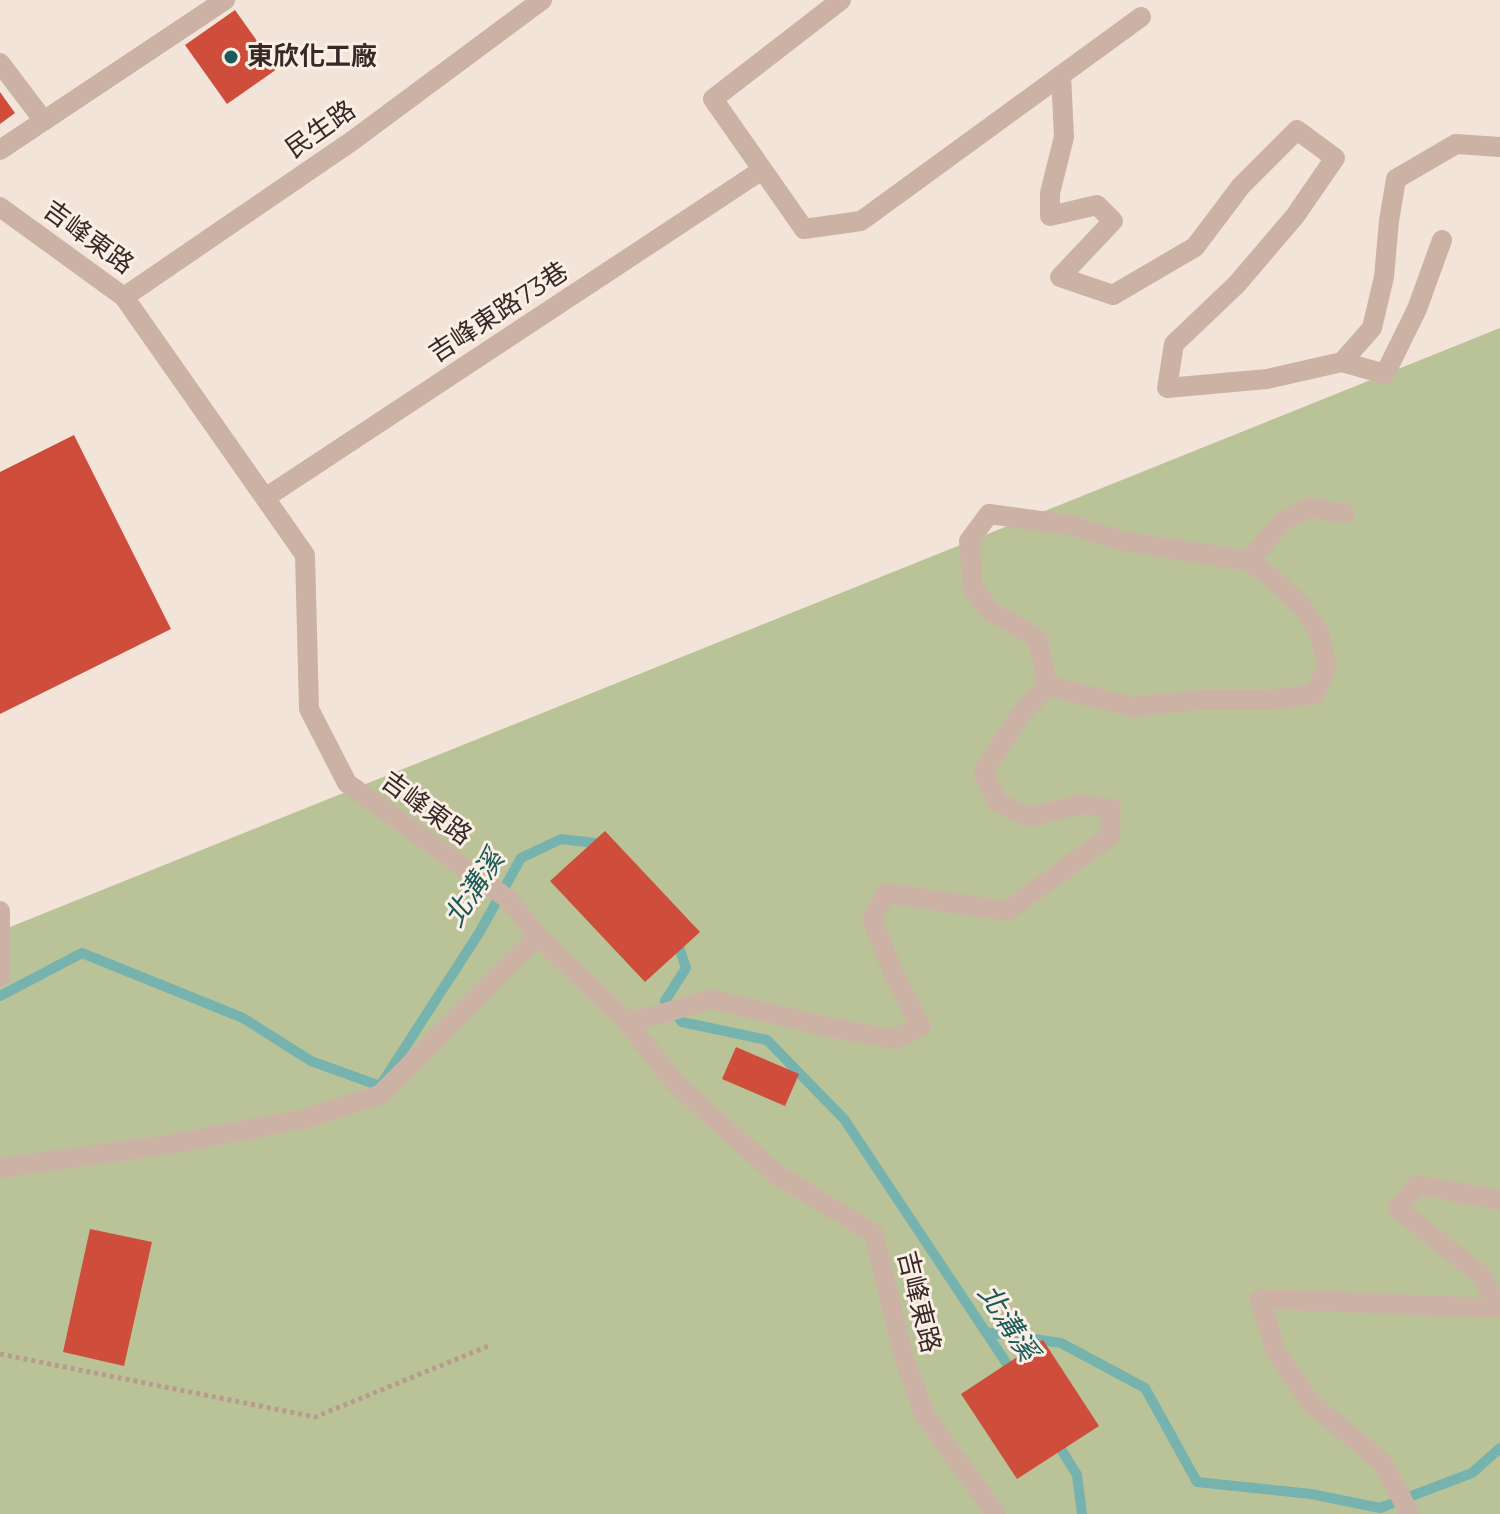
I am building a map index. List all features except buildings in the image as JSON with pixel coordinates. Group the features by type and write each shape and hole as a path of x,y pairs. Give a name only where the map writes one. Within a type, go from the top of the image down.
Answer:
{"street":[{"path":"0,150 225,0"},
{"name":"民生路","path":"124,297 352,141 542,0"},
{"path":"841,0 713,99 804,229 861,221 1141,17"},
{"path":"0,63 44,121"},
{"path":"1061,75 1064,137 1050,193 1050,216 1097,205 1113,221 1060,277 1113,295 1195,247 1241,186 1297,130 1335,158 1295,216 1237,284 1174,344 1167,388 1267,379 1342,362 1385,374 1417,309 1442,240"},
{"path":"1342,362 1372,328 1384,277 1396,179 1456,144 1500,147"},
{"name":"吉峰東路73巷","path":"265,498 762,170"},
{"name":"吉峰東路","path":"0,207 124,297 305,555 309,709 347,783 508,899 538,936 626,1021 676,1084 776,1174 874,1234 903,1355 925,1416 996,1514"},
{"path":"1249,561 1282,522 1309,507 1345,514"},
{"path":"989,514 1070,525 1122,541 1249,561 1302,606 1319,633 1327,665 1315,694 1268,700 1197,700 1133,707 1048,686 1037,638 989,610 973,588 969,541 989,514"},
{"path":"626,1021 711,999 827,1027 895,1039 921,1026 894,975 872,920 886,893 1007,911 1110,836 1111,809 1084,804 1029,817 997,802 984,771 1020,715 1048,686"},
{"path":"0,912 0,977"},
{"path":"0,1168 166,1145 304,1119 380,1095 538,936"},
{"path":"1410,1514 1382,1462 1311,1403 1276,1352 1260,1299 1498,1308 1482,1276 1398,1209 1417,1185 1500,1200"}],"path":[{"path":"0,1354 315,1417 491,1345"}],"green space":[{"path":"1500,328 1500,1514 0,1514 0,931"}],"waterway":[{"name":"北溝溪","path":"0,996 82,953 243,1018 311,1061 380,1086 479,933 521,858 561,839 603,844"},
{"name":"北溝溪","path":"676,938 686,968 665,1001 682,1022 767,1040 844,1119 1013,1373"},
{"path":"986,1332 1061,1343 1145,1388 1197,1482 1311,1494 1380,1508 1472,1473 1500,1448"},
{"name":"北溝溪","path":"1056,1441 1077,1475 1082,1514"}],"place":[{"name":"東欣化工廠","path":"231,57"}]}
